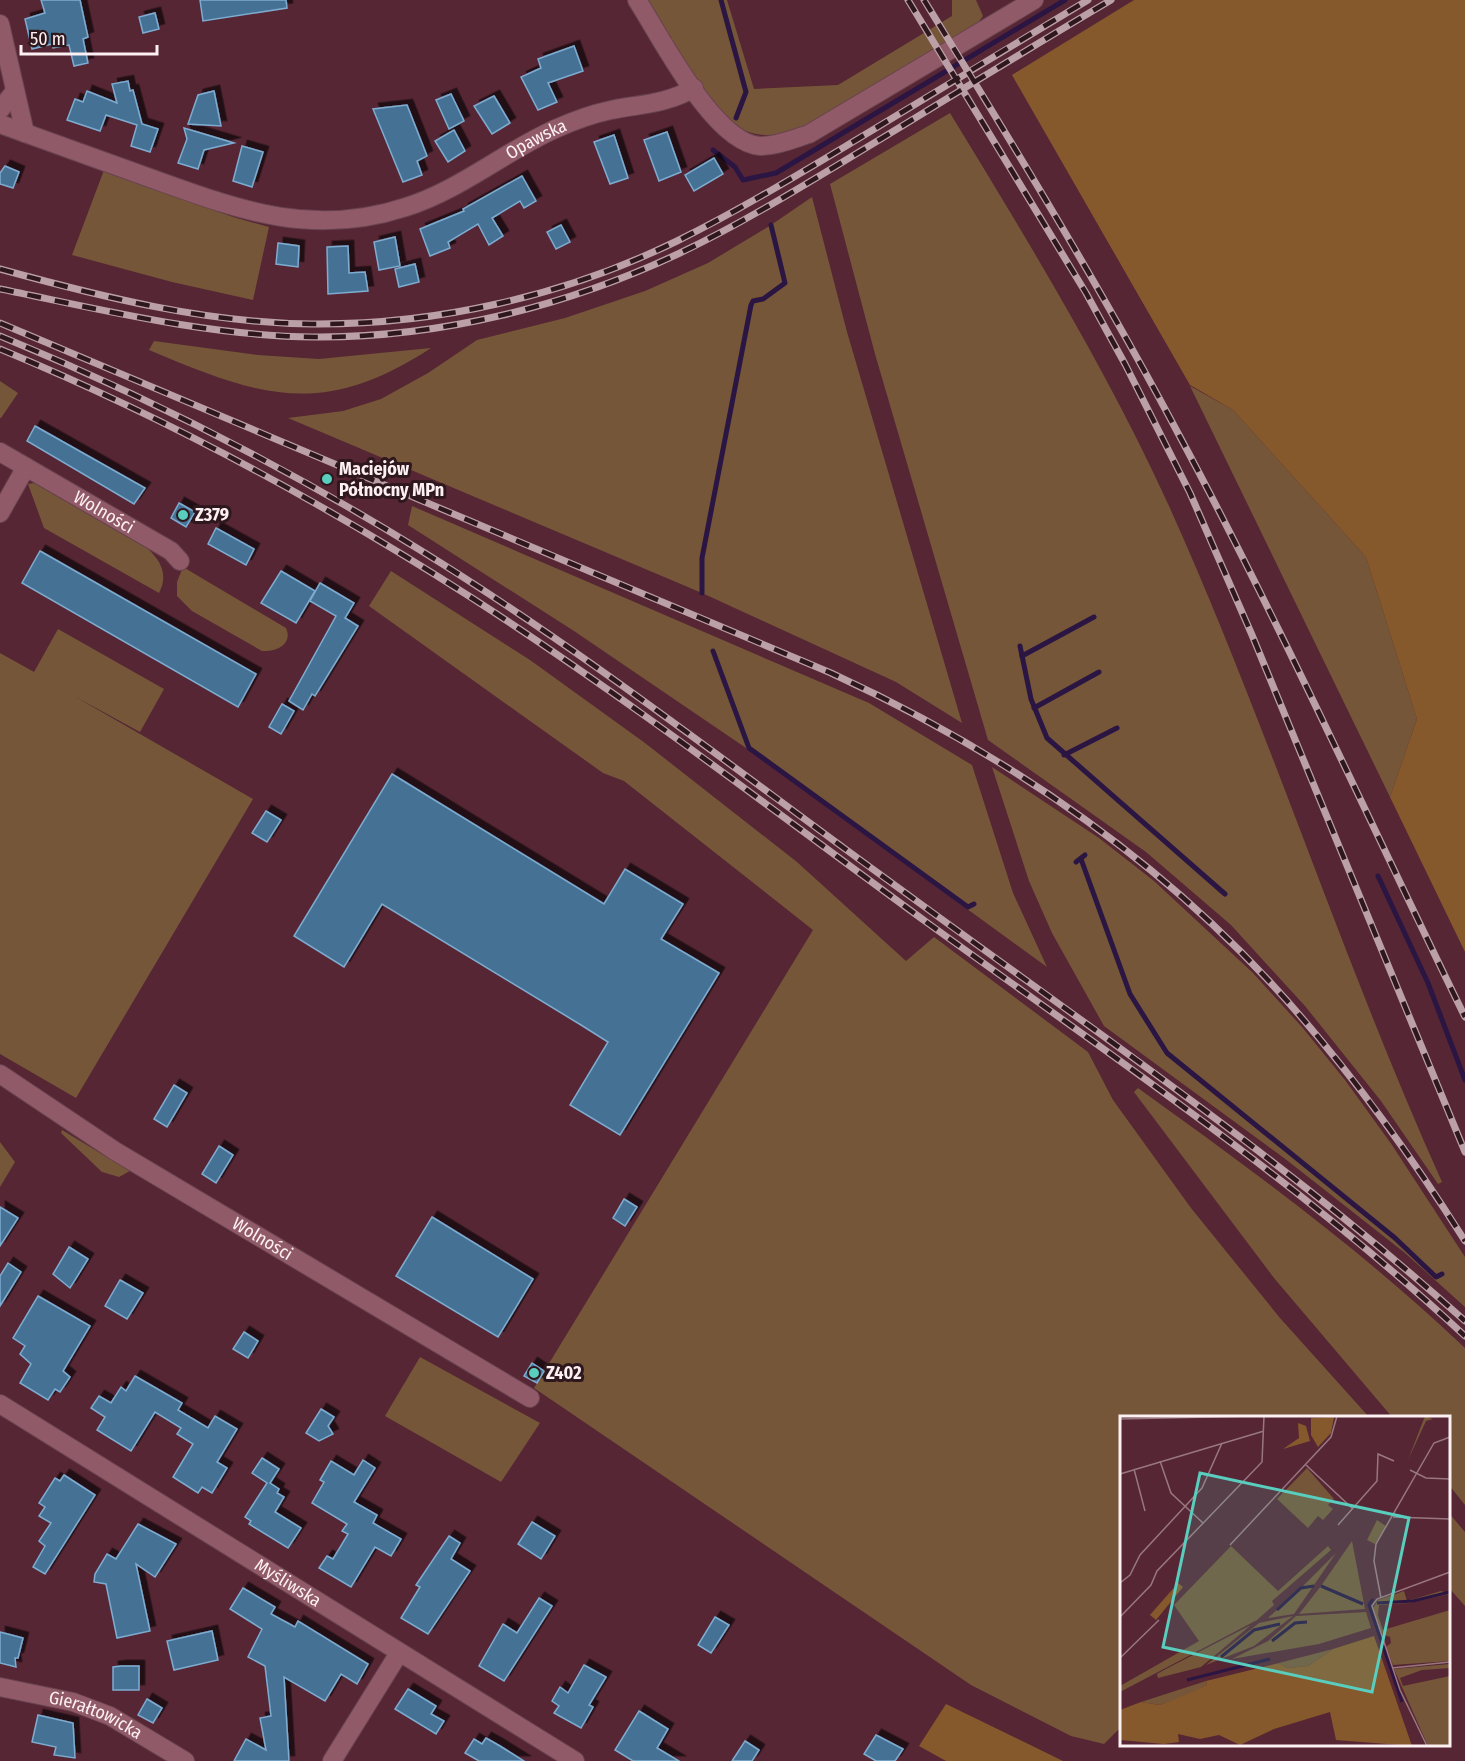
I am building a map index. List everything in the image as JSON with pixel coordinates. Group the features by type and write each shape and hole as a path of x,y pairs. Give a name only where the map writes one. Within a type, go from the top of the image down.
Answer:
{"street":[{"path":"637,0 713,118 740,141 758,146 775,145 809,134 1034,0"},
{"path":"0,24 25,133"},
{"name":"Opawska","path":"0,124 252,213 304,222 338,221 369,217 407,207 449,189 563,126 608,111 662,103 694,88"},
{"path":"0,110 15,91"},
{"name":"Wolności","path":"0,452 171,551 180,561"},
{"path":"0,513 26,467"},
{"name":"Wolności","path":"0,1074 106,1145 530,1398"},
{"name":"Myśliwska","path":"0,1404 575,1761"},
{"path":"332,1761 399,1653"},
{"name":"Gierałtowicka","path":"0,1687 74,1702 110,1716 185,1761"}],"shaded area":[{"path":"648,0 727,0 754,89 838,85 952,16 952,0 976,0 983,16 975,27 814,125 780,134 763,135 746,131 719,109 692,73"},
{"path":"1134,0 1465,0 1465,952 1390,797 1417,719 1366,557 1233,410 1190,385 1012,75"},
{"path":"950,113 1093,356 1120,405 1169,506 1240,674 1371,1014 1442,1182 1438,1184 1381,1101 1305,1006 1231,925 1146,852 988,740 875,354 830,184"},
{"path":"104,170 233,217 269,227 253,300 172,282 72,255"},
{"path":"812,197 847,332 962,723 896,682 702,593 288,418 343,411 381,399 428,373 477,340 565,318 645,291 708,263"},
{"path":"154,341 258,355 319,359 431,348 392,370 357,385 324,392 291,393 259,389 225,380 149,350"},
{"path":"0,381 18,393 1,418 0,418"},
{"path":"1190,386 1233,410 1366,557 1417,719 1390,797"},
{"path":"34,483 148,549 157,559 162,570 163,581 159,593 44,528 28,484"},
{"path":"412,506 869,703 972,765 1013,893 1047,967 749,750 574,631 408,525"},
{"path":"183,567 286,628 288,634 285,643 273,650 262,651 192,611 177,596 177,582"},
{"path":"391,571 530,660 645,743 797,862 906,961 934,937 1088,1052 1113,1100 1191,1208 1280,1318 1368,1416 1120,1416 1120,1728 1104,1744 1071,1736 971,1685 534,1388 813,930 624,781 603,773 369,606"},
{"path":"58,629 164,689 140,732 74,696 253,799 76,1098 0,1054 0,653 34,672"},
{"path":"992,767 1099,838 1154,881 1253,973 1302,1027 1345,1080 1392,1145 1465,1257 1465,1307 1405,1253 1284,1158 1104,1026 1052,933 1029,881"},
{"path":"1138,1088 1265,1181 1387,1278 1465,1348 1465,1505 1450,1486 1450,1416 1391,1416 1274,1278 1134,1092"},
{"path":"62,1130 130,1171 119,1177 102,1172 61,1133"},
{"path":"0,1142 15,1162 0,1187"},
{"path":"420,1357 540,1423 501,1482 385,1416"},
{"path":"1450,1514 1465,1532 1465,1606 1450,1589"},
{"path":"946,1704 1063,1761 946,1761 919,1746"}],"building":[{"path":"41,0 80,0 88,37 83,39 88,63 74,66 69,45 53,48 52,44 32,49 25,19 45,13"},
{"path":"200,0 286,0 287,8 203,21"},
{"path":"155,13 159,29 143,33 139,17"},
{"path":"574,46 583,71 548,83 557,102 538,110 521,77 541,68 538,59"},
{"path":"128,81 130,91 133,90 142,124 158,129 150,152 131,146 137,125 106,115 100,131 67,120 75,99 83,102 87,91 117,103 112,84"},
{"path":"214,91 221,126 188,124 198,95"},
{"path":"451,94 464,121 449,129 436,100"},
{"path":"494,96 510,123 492,134 474,106"},
{"path":"407,105 427,156 417,161 422,175 403,182 373,109"},
{"path":"184,128 234,143 204,150 198,169 178,163 187,139"},
{"path":"454,130 465,151 448,162 435,141"},
{"path":"667,132 681,172 659,181 644,140"},
{"path":"614,135 628,178 610,184 594,142"},
{"path":"242,146 263,152 252,187 233,181"},
{"path":"714,158 723,174 694,191 685,175"},
{"path":"5,166 19,172 13,188 0,184 0,173"},
{"path":"522,176 536,201 524,208 520,201 492,218 503,236 489,245 478,224 448,242 450,248 430,256 420,229 464,211 463,209"},
{"path":"561,225 570,242 556,249 547,232"},
{"path":"395,237 400,266 379,270 374,242"},
{"path":"278,243 299,246 298,267 276,264"},
{"path":"348,246 349,273 365,272 368,291 328,294 327,247"},
{"path":"415,264 419,282 399,287 395,269"},
{"path":"35,426 145,488 134,504 27,441"},
{"name":"Z379","path":"179,503 195,512 186,527 171,518"},
{"path":"216,528 254,549 246,565 208,544"},
{"path":"40,551 256,674 238,707 22,583"},
{"path":"281,571 315,591 296,623 261,603"},
{"path":"320,583 354,603 345,618 358,626 315,696 312,694 303,710 289,701 336,616 310,601"},
{"path":"282,704 294,711 281,734 269,727"},
{"path":"392,774 604,904 625,869 683,904 661,939 719,973 620,1135 570,1105 608,1042 581,1025 382,904 344,967 294,936"},
{"path":"266,811 281,820 267,842 252,833"},
{"path":"174,1085 187,1093 167,1127 154,1119"},
{"path":"219,1146 233,1155 216,1183 202,1174"},
{"path":"624,1199 637,1207 625,1226 613,1218"},
{"path":"0,1207 18,1218 0,1246"},
{"path":"432,1217 533,1279 498,1337 396,1276"},
{"path":"69,1247 88,1259 70,1288 53,1274"},
{"path":"8,1263 21,1272 0,1306 0,1276"},
{"path":"120,1280 143,1293 127,1319 105,1306"},
{"path":"38,1296 90,1326 63,1371 70,1377 60,1392 55,1389 48,1400 20,1383 31,1364 20,1354 25,1346 13,1338"},
{"path":"244,1332 258,1341 248,1358 233,1349"},
{"name":"Z402","path":"532,1363 544,1371 537,1383 524,1376"},
{"path":"135,1376 182,1403 178,1410 208,1428 215,1416 237,1429 217,1462 227,1468 212,1493 202,1487 198,1493 173,1477 193,1444 177,1434 181,1428 155,1412 131,1451 97,1430 105,1417 91,1408 99,1396 111,1403 121,1387 126,1391"},
{"path":"321,1409 334,1417 328,1426 333,1434 319,1441 306,1433"},
{"path":"262,1458 279,1469 270,1483 279,1489 277,1493 284,1497 275,1512 301,1528 288,1548 249,1524 251,1521 245,1517 267,1483 252,1473"},
{"path":"363,1460 375,1468 354,1502 377,1515 373,1523 401,1539 391,1556 375,1547 351,1587 319,1568 327,1556 333,1559 348,1534 342,1531 347,1524 312,1503 324,1482 320,1480 331,1461 354,1475"},
{"path":"64,1475 95,1495 45,1574 33,1567 45,1546 39,1541 51,1523 39,1516 45,1507 39,1503 55,1478 60,1481"},
{"path":"532,1522 555,1536 541,1559 518,1544"},
{"path":"138,1524 176,1544 155,1577 136,1564 150,1631 117,1638 106,1584 94,1582 95,1574 107,1554 116,1559"},
{"path":"449,1536 460,1543 451,1559 470,1571 428,1634 401,1618 420,1587 416,1585"},
{"path":"243,1588 275,1607 271,1614 295,1627 298,1621 368,1664 357,1684 341,1674 325,1701 284,1677 289,1761 234,1761 246,1739 266,1750 260,1718 271,1716 265,1666 248,1657 262,1629 230,1609"},
{"path":"539,1598 552,1606 504,1681 479,1666 503,1624 517,1633"},
{"path":"715,1617 729,1625 711,1653 698,1645"},
{"path":"212,1631 218,1660 174,1670 167,1641"},
{"path":"0,1632 23,1638 18,1658 15,1658 16,1667 0,1663"},
{"path":"584,1665 606,1677 589,1705 593,1707 581,1728 554,1713 559,1706 552,1701 560,1687 568,1693"},
{"path":"139,1666 139,1690 113,1690 113,1667"},
{"path":"408,1689 436,1706 431,1714 444,1721 436,1734 395,1709"},
{"path":"147,1699 162,1708 153,1723 138,1715"},
{"path":"639,1711 668,1729 657,1748 679,1761 633,1761 615,1750"},
{"path":"38,1715 73,1723 75,1758 54,1755 56,1747 32,1742"},
{"path":"876,1735 903,1749 895,1761 876,1761 864,1754"},
{"path":"486,1738 524,1761 479,1761 465,1753 474,1739 482,1744"},
{"path":"745,1741 759,1750 752,1761 732,1761"}],"waterway":[{"path":"721,0 746,92 736,118"},
{"path":"713,150 735,167 743,180 776,173 1065,0"},
{"path":"702,593 702,558 751,305 753,301 763,299 785,283 771,225"},
{"path":"1022,656 1094,617"},
{"path":"1020,646 1031,699 1047,738 1225,894"},
{"path":"713,651 749,748 968,907 974,904"},
{"path":"1034,708 1099,672"},
{"path":"1064,755 1117,728"},
{"path":"1076,862 1085,855"},
{"path":"1081,859 1130,994 1167,1053 1395,1238 1436,1277 1442,1274"},
{"path":"1378,876 1428,983 1465,1080"}],"railway":[{"path":"908,0 1086,293 1125,364 1190,493 1252,635 1465,1152"},
{"path":"924,0 1087,270 1179,435 1289,651 1465,1017"},
{"path":"0,269 154,307 233,319 272,322 359,323 453,313 499,304 590,277 634,260 701,229 796,176 1088,0"},
{"path":"0,289 195,327 274,336 361,336 408,332 502,315 593,289 637,272 706,240 806,184 1111,0"},
{"path":"0,323 831,673 892,702 1009,769 1119,845 1172,888 1222,933 1269,981 1323,1042 1373,1106 1465,1241"},
{"path":"0,336 162,408 267,462 420,550 545,631 1192,1101 1331,1208 1465,1321"},
{"path":"0,349 122,403 242,463 358,528 531,636 1135,1071 1338,1226 1465,1336"}],"place":[{"name":"Maciejów Północny MPn","path":"327,479"},
{"name":"Z379","path":"183,515"},
{"name":"Z402","path":"534,1373"}]}
